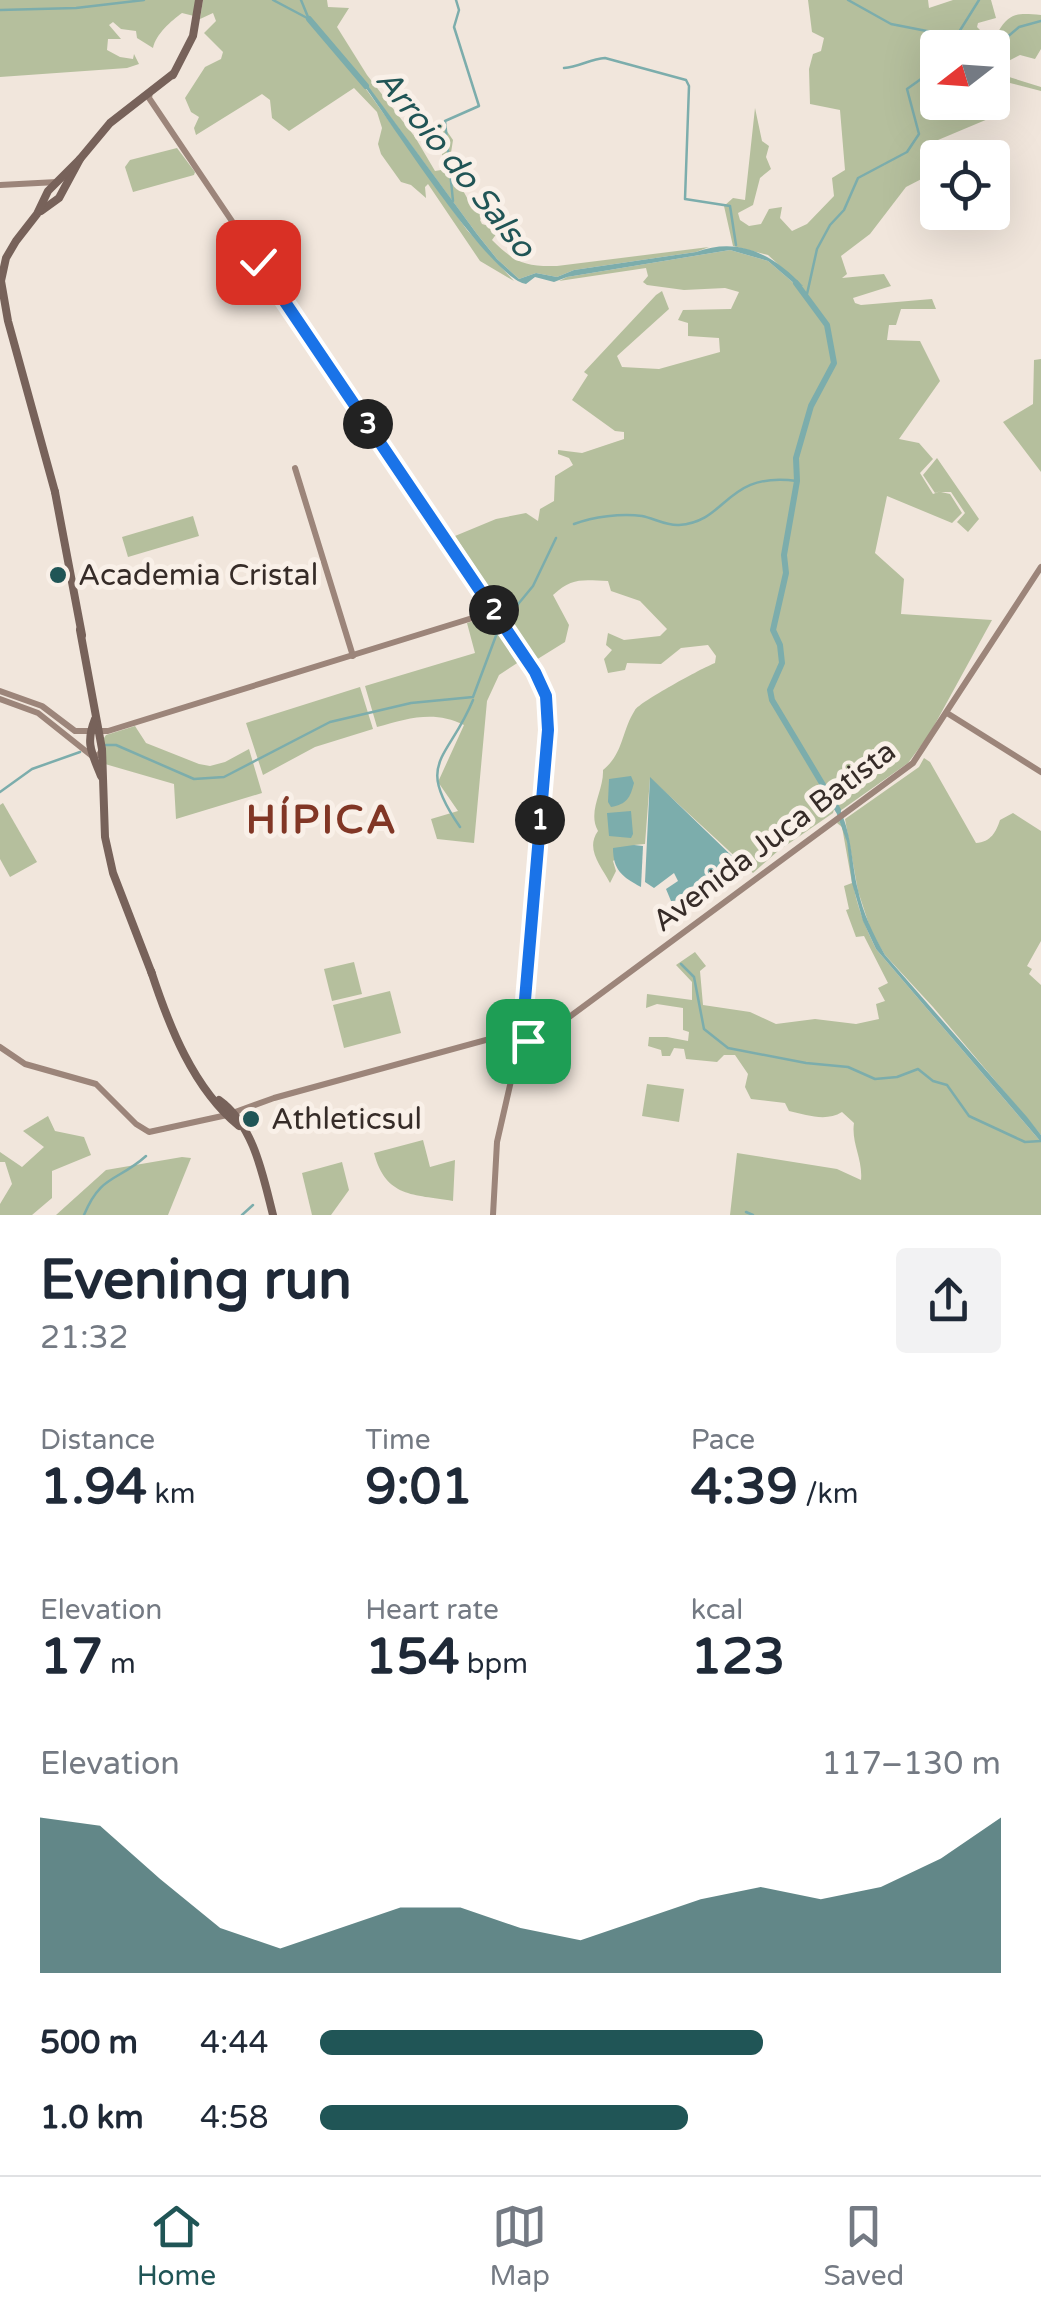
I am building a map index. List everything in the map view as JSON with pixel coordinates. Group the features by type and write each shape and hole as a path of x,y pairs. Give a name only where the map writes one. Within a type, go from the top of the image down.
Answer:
{"main road":[{"path":"199,0 188,50 173,74 110,123 56,182 9,251 1,281 68,557 95,729 102,749 111,862 159,994 193,1068 239,1126 262,1166 273,1215"},
{"path":"37,214 59,198 80,160"},
{"path":"95,729 91,755 104,784"}],"street":[{"path":"0,1048 28,1065 90,1081 149,1132 511,1032 526,1031 540,1034 538,1042 532,1043 526,1031 548,711 535,672 147,96"},
{"path":"0,185 56,182 66,188"},
{"path":"39,184 51,198 59,198"},
{"path":"295,468 353,656"},
{"name":"Avenida Juca Batista","path":"512,1079 524,1057 572,1014 912,763 948,714 998,628 1041,567"},
{"path":"0,698 65,729 95,729 495,611"},
{"path":"0,691 42,706 91,755 99,755 102,749"},
{"path":"948,714 1041,772"},
{"name":"Avenida Juca Batista","path":"493,1215 497,1142 526,1031 572,1014"}],"green space":[{"path":"0,0 196,0 194,16 178,16 153,48 137,38 136,31 121,29 113,22 109,25 121,39 108,39 107,50 133,59 134,54 139,64 0,77"},
{"path":"203,0 327,0 328,7 349,8 337,27 367,75 415,137 435,171 441,170 444,160 436,137 442,124 453,140 450,159 454,174 472,207 477,210 480,195 494,197 494,204 480,220 495,228 497,233 492,240 521,262 557,266 709,247 574,270 557,277 536,273 519,279 477,234 363,80 467,230 514,281 480,261 428,184 426,198 401,182 381,154 378,144 382,128 377,112 354,88 289,131 272,118 270,100 262,94 196,135 194,128 199,117 191,112 185,98 205,67 221,59 223,52 204,33 216,21 213,13 200,19"},
{"path":"808,0 928,0 929,8 953,0 991,0 996,18 978,23 980,30 920,30 920,120 986,120 938,140 920,140 920,180 906,187 870,234 841,256 847,274 842,278 884,274 891,286 853,298 855,303 932,299 936,309 901,309 896,325 889,325 887,340 920,341 940,381 899,439 919,443 933,459 920,473 933,494 941,491 935,493 923,475 937,458 979,519 968,532 957,522 965,513 951,492 941,492 950,494 962,513 952,523 887,496 875,553 904,579 901,614 992,620 929,735 908,763 840,811 835,806 833,813 753,873 650,778 645,844 634,845 613,861 616,871 610,883 593,844 598,831 594,816 603,770 615,757 635,710 715,663 716,656 708,645 681,648 661,664 627,663 625,670 608,673 604,659 612,650 606,645 608,633 624,640 660,636 667,629 640,601 611,591 608,581 585,580 572,582 553,595 569,625 565,642 536,660 455,536 496,519 526,513 538,521 540,509 554,501 555,476 573,465 558,450 582,453 624,439 624,432 615,431 572,400 588,375 584,372 656,295 662,291 669,309 617,356 622,367 659,369 720,352 719,338 688,336 688,323 678,320 683,310 731,309 739,292 647,285 643,282 648,276 646,268 559,281 730,250 768,261 802,286 768,255 733,246 724,206 733,198 745,200 755,108 762,141 769,146 766,157 771,169 760,178 753,205 738,213 740,220 749,226 761,224 769,209 782,207 780,218 792,231 807,224 834,196 832,178 845,170 840,110 810,104 809,69 824,38 812,32"},
{"path":"1015,15 1041,15 1041,49 1035,59 1020,55 1010,60 1010,30 1000,30"},
{"path":"1010,77 1041,87 1041,91 1010,83"},
{"path":"177,148 194,175 133,192 125,167 130,160"},
{"path":"1041,359 1041,472 1003,422 1033,404 1034,360"},
{"path":"193,516 199,536 128,557 122,537"},
{"path":"496,614 525,658 499,675 487,701 474,843 437,839 431,819 458,811 438,782 464,725 432,717 377,727 365,686 475,653 467,623"},
{"path":"360,687 373,729 315,747 263,775 246,723"},
{"path":"135,726 146,743 199,764 225,762 249,749 262,793 176,819 174,784 105,764 102,741 106,735"},
{"path":"924,758 930,762 976,843 989,838 1000,820 1013,813 1041,831 1041,941 1027,966 1032,969 1029,974 1041,985 1041,1135 885,955 871,931 858,891 845,819 919,767"},
{"path":"3,803 37,862 10,877 0,859"},
{"path":"839,820 856,899 876,949 1041,1142 1041,1215 730,1215 737,1153 837,1169 861,1180 854,1123 842,1112 816,1117 789,1111 785,1103 751,1099 745,1087 748,1074 735,1055 724,1055 717,1062 686,1059 684,1049 674,1048 670,1056 662,1056 661,1050 648,1046 649,1037 688,1041 689,1032 683,1030 683,1008 657,1004 646,1008 647,994 692,1000 692,982 676,965 695,952 706,966 700,971 703,1005 750,1012 776,1024 815,1019 856,1024 879,1019 876,1004 885,1001 878,988 888,983 864,936 856,937 846,910 849,909 844,886 852,883"},
{"path":"354,962 362,994 332,1001 324,969"},
{"path":"390,991 401,1033 344,1048 333,1005"},
{"path":"647,1084 684,1089 679,1122 642,1116"},
{"path":"48,1116 55,1131 84,1137 91,1155 52,1171 52,1198 32,1215 0,1215 0,1204 12,1184 5,1162 0,1162 0,1152 22,1167 44,1147 23,1131"},
{"path":"423,1140 430,1167 455,1160 453,1201 403,1191 379,1168 374,1153"},
{"path":"191,1158 168,1215 56,1215 106,1170"},
{"path":"342,1162 349,1190 331,1215 312,1215 302,1173"}],"water":[{"path":"363,79 477,234 519,279 536,273 557,277 574,270 727,246 768,257 803,286 796,285 768,261 730,250 554,282 535,277 526,284 510,276 466,228"},
{"path":"631,776 634,783 629,796 611,807 609,779"},
{"path":"650,777 735,859 727,876 701,894 671,901 666,889 678,881 674,873 654,888 645,882"},
{"path":"834,806 838,806 846,826 863,907 885,955 1027,1117 1041,1135 1041,1142 876,949 863,921 852,883 847,842"},
{"path":"631,811 631,838 609,836 607,813"},
{"path":"643,846 641,887 620,872 613,856 613,848"}],"waterway":[{"name":"Arroio do Salso","path":"0,10 76,8 144,0"},
{"name":"Arroio do Salso","path":"273,0 309,19"},
{"path":"301,0 308,17"},
{"path":"453,201 445,121 479,106 454,27 459,10 456,0"},
{"path":"848,0 891,24 922,30"},
{"path":"960,30 979,0"},
{"name":"Arroio do Salso","path":"309,19 366,86"},
{"path":"1010,35 1019,27 1041,21"},
{"path":"564,68 605,58 686,80 689,86 685,199 730,206 736,245"},
{"path":"807,294 817,249 844,210 858,178 907,152 919,134 907,89 920,80"},
{"name":"Arroio do Salso","path":"796,283 827,325 834,363 811,406 796,458 797,481 784,555 786,573 773,630 782,663 770,690 772,700 838,810"},
{"path":"574,524 625,515 679,525 695,522 755,483 797,481"},
{"path":"505,620 533,586 556,538"},
{"path":"106,745 116,745 194,779 224,777 330,722 411,703 473,697 500,625"},
{"path":"460,827 446,805 437,774 473,700"},
{"path":"0,792 32,769 80,752"},
{"path":"681,964 694,977 704,1029 728,1048 848,1067 875,1079 897,1077 918,1069 933,1081 947,1085 969,1116 1025,1142 1041,1141"},
{"path":"84,1215 103,1185 146,1156"},
{"path":"242,1215 253,1205"},
{"path":"746,1212 753,1215"}],"place":[{"name":"Academia Cristal","path":"58,575"},
{"name":"Athleticsul","path":"251,1119"}],"district":[{"name":"HÍPICA","path":"322,819"}],"route":[{"path":"258,262 542,684 548,730 522,1035 528,1041"}]}
